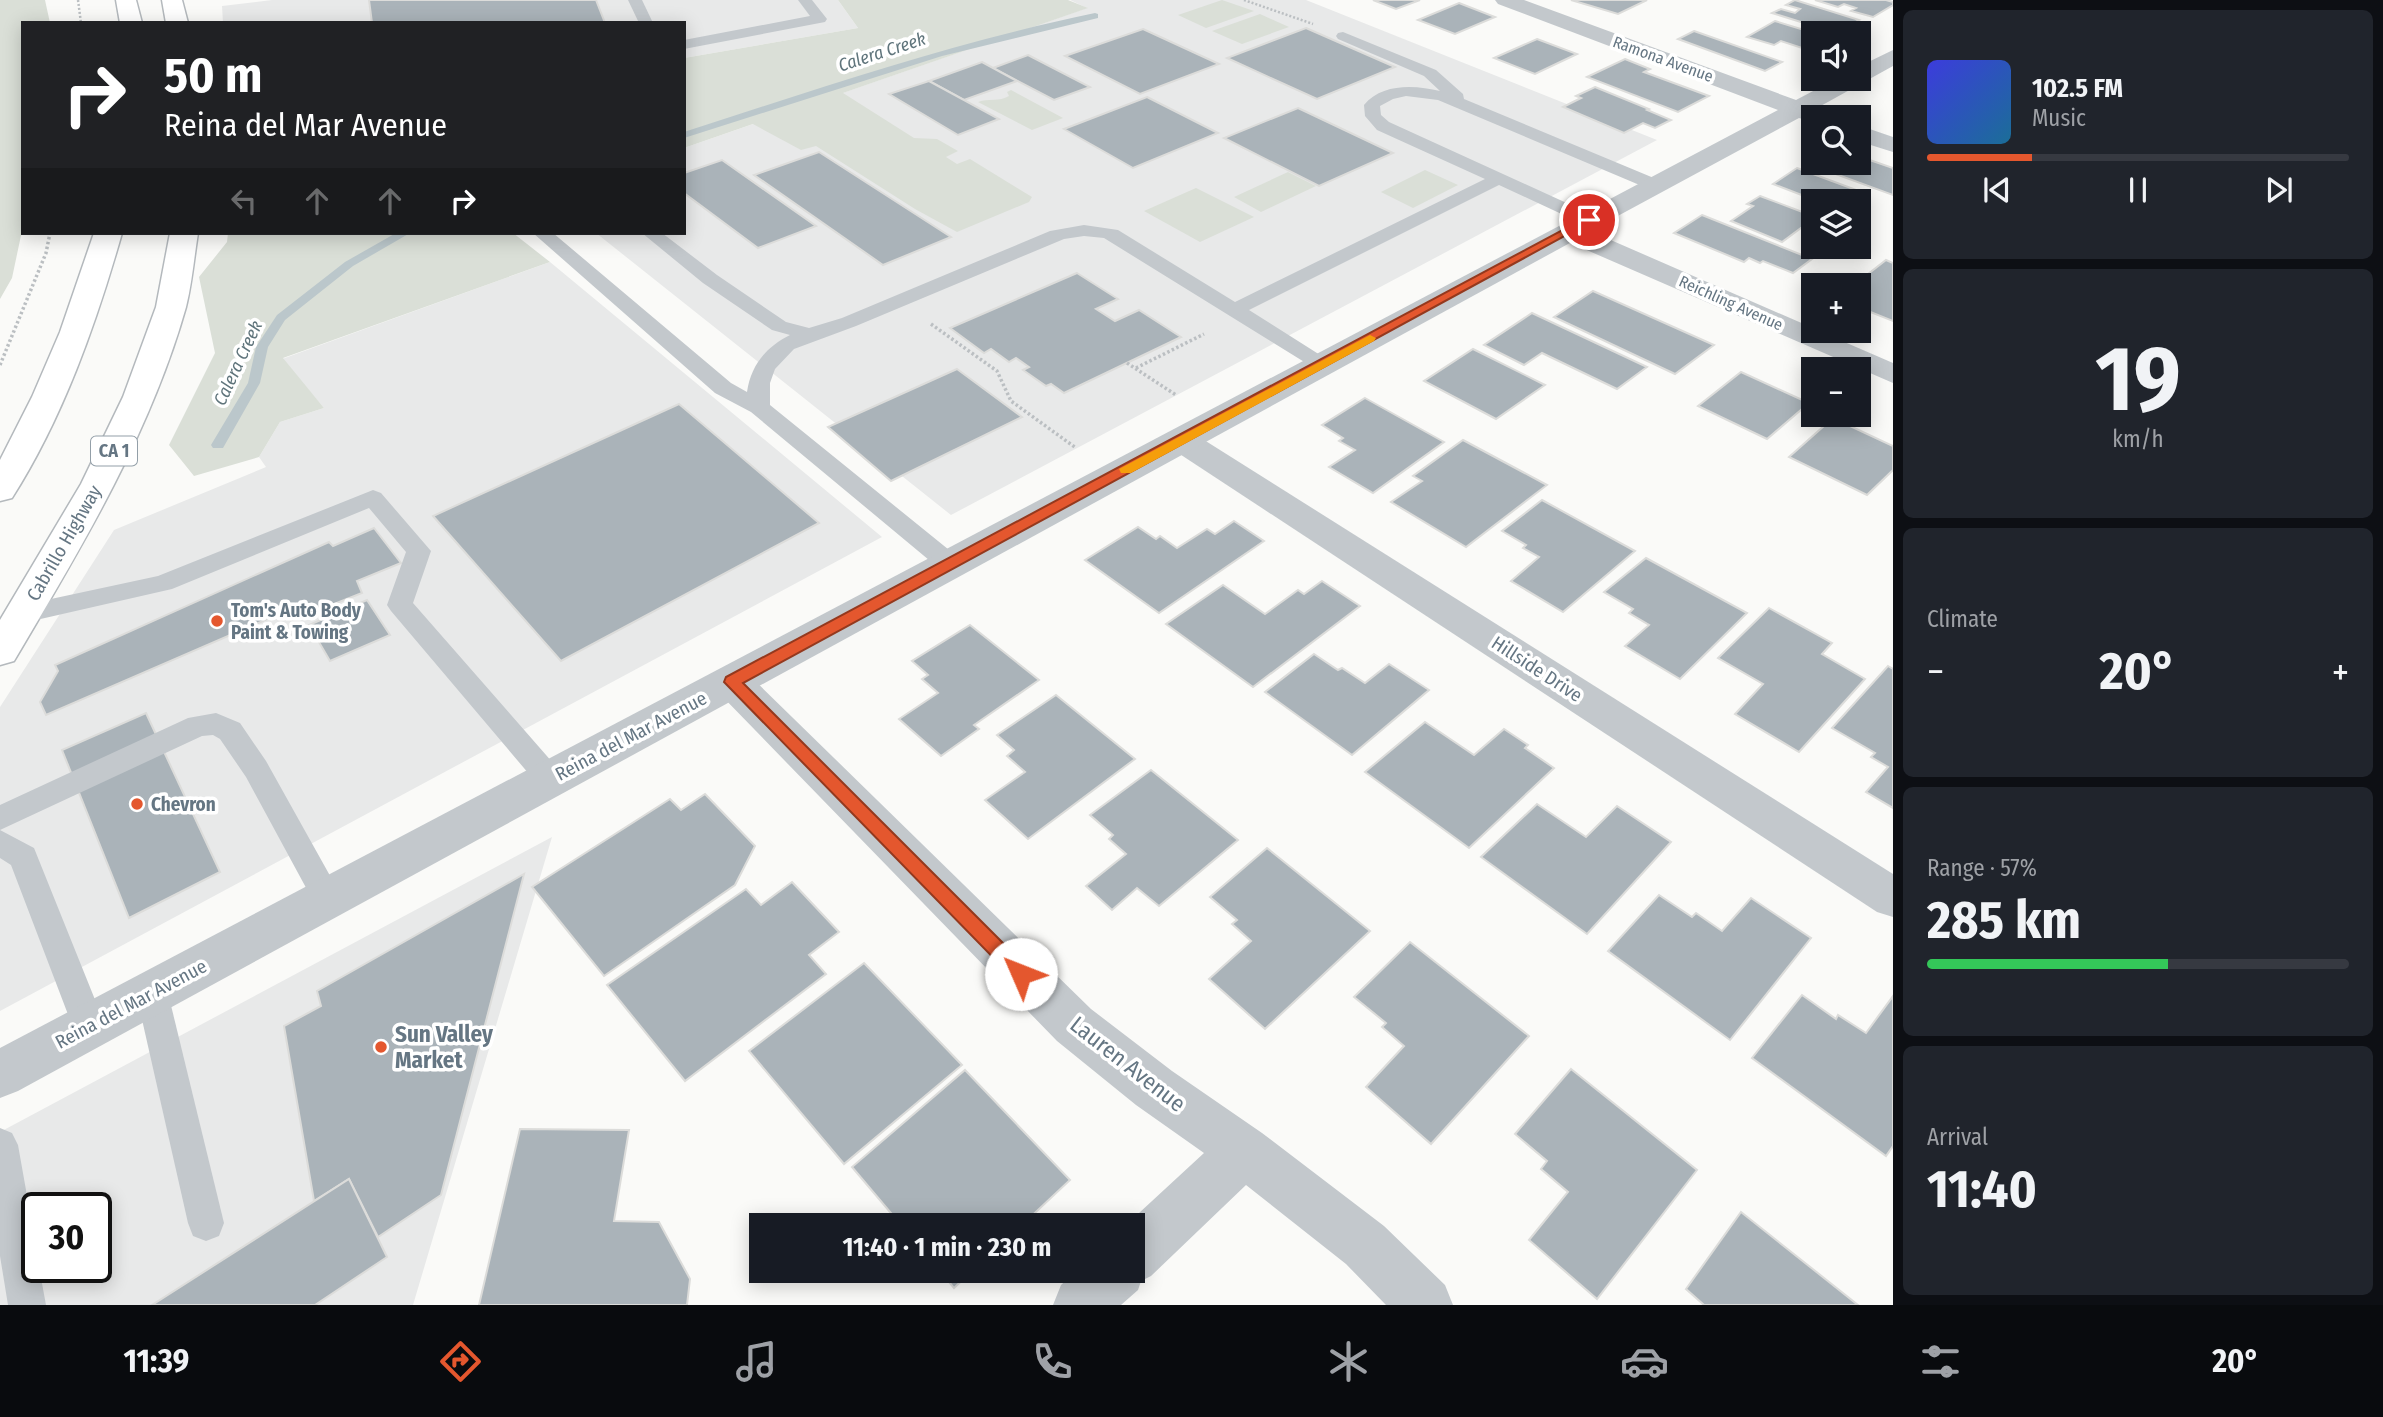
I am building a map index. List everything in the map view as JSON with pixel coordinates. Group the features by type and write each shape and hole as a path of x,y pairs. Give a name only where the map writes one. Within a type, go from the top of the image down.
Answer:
{"highway":[{"path":"126,0 131,21"},
{"path":"172,0 177,21"},
{"path":"0,490 46,399 81,317 107,235"},
{"name":"Cabrillo Highway","path":"0,651 100,480 145,384 172,304 184,235"}],"street":[{"name":"Ramona Avenue","path":"1505,0 1801,110"},
{"path":"1871,69 1893,57"},
{"name":"Reina del Mar Avenue","path":"1819,105 1837,91"},
{"name":"Reina del Mar Avenue","path":"0,1074 1655,185 1801,117"},
{"path":"1871,137 1893,145"},
{"name":"Reichling Avenue","path":"1579,226 1893,374"},
{"name":"Hillside Drive","path":"1181,440 1893,898"},
{"name":"Lauren Avenue","path":"732,682 1074,1026 1244,1151 1365,1245 1425,1305"},
{"path":"1145,1245 1244,1151"},
{"path":"1081,1305 1104,1283"}],"lane":[{"path":"635,0 645,21"},
{"path":"686,45 820,19 805,0"},
{"path":"1343,36 1430,73 1463,103"},
{"path":"1579,226 1498,179 1383,126 1371,110 1371,105 1385,96 1407,91 1432,93 1463,103 1655,185"},
{"path":"1238,313 1498,179"},
{"path":"759,407 759,384 770,360 786,346 1075,230 1097,229 1111,234 1321,365"},
{"path":"544,235 723,388 759,407 950,564"},
{"path":"654,235 710,279 779,326 811,335"},
{"path":"23,614 163,583 373,498 419,551 400,605 550,779"},
{"path":"0,818 198,726 216,724 230,731 256,769 328,899"},
{"path":"0,842 23,857 89,1027"},
{"path":"152,993 206,1223"},
{"path":"0,1145 9,1259 27,1305"}],"path":[{"path":"78,0 81,21"},
{"path":"1244,0 1343,36"},
{"path":"0,365 46,254 50,235"},
{"path":"899,301 997,371 1011,401 1114,476"},
{"path":"1136,368 1238,313"},
{"path":"1127,363 1216,421"}],"shaded area":[{"path":"0,0 45,0 50,21 21,21 21,235 12,278 0,299"},
{"path":"272,0 838,0 858,28 686,58 686,21 223,21 222,6"},
{"path":"838,0 1068,0 1088,8 843,93 914,138 937,139 958,151 946,157 957,164 970,159 1032,197 1029,202 957,232 915,209 816,146 801,150 753,124 686,147 686,58 858,28"},
{"path":"1070,0 1306,0 1657,140 951,515 599,235 686,235 686,147 1087,8"},
{"path":"1222,0 1254,11 1206,28 1178,15"},
{"path":"1260,14 1289,27 1242,44 1212,31"},
{"path":"1011,90 1063,118 1032,130 978,102 1005,98"},
{"path":"1425,170 1458,185 1413,208 1381,192"},
{"path":"1288,172 1316,186 1261,212 1234,197"},
{"path":"1196,188 1254,217 1200,242 1144,211"},
{"path":"228,235 516,235 550,262 283,358 324,408 280,422 259,457 194,476 169,445 215,353 199,277 227,242"},
{"path":"550,262 882,537 0,1011 0,707 114,530 266,467 259,457 280,422 324,408 282,359"},
{"path":"552,837 413,1305 0,1305 0,1132"}],"building":[{"path":"369,0 596,0 604,21 372,21"},
{"path":"1373,0 1420,0 1396,9"},
{"path":"1571,0 1647,0 1618,14"},
{"path":"1795,0 1859,20 1801,22 1772,13 1781,9 1795,13 1800,9 1786,5"},
{"path":"1815,0 1886,0 1893,2 1893,5 1873,17 1851,11 1856,8 1844,4 1838,7"},
{"path":"1459,3 1495,17 1455,34 1418,20"},
{"path":"1775,21 1801,29 1801,48 1781,41 1774,45 1747,37"},
{"path":"1306,28 1395,67 1317,99 1227,58"},
{"path":"1143,29 1219,64 1140,94 1065,56"},
{"path":"1694,31 1782,62 1765,71 1678,39"},
{"path":"1537,39 1577,54 1535,74 1494,58"},
{"path":"1028,55 1090,87 1054,100 993,68"},
{"path":"1625,59 1650,69 1644,72 1709,96 1678,112 1587,77"},
{"path":"982,62 1017,81 964,100 929,81"},
{"path":"929,81 999,119 958,135 889,94"},
{"path":"1595,87 1671,120 1655,128 1643,123 1624,133 1563,107 1581,98 1576,96"},
{"path":"1147,97 1218,133 1133,168 1064,129"},
{"path":"1298,108 1393,153 1319,186 1224,138"},
{"path":"819,152 951,237 883,265 754,175"},
{"path":"722,160 816,226 758,248 686,194 686,172"},
{"path":"1871,160 1893,168 1893,195 1838,175 1871,175"},
{"path":"1797,168 1801,169 1801,175 1816,175 1854,189 1801,189 1801,195 1773,184"},
{"path":"1760,196 1801,211 1801,228 1782,242 1731,221 1753,206 1747,204"},
{"path":"1702,215 1801,255 1801,259 1812,259 1793,273 1763,261 1760,263 1749,258 1744,262 1674,233"},
{"path":"1886,260 1893,263 1893,321 1871,312 1869,273"},
{"path":"1077,273 1118,299 1096,309 1115,321 1139,310 1181,337 1064,393 1051,384 1046,386 1023,370 1029,367 1016,358 1009,362 991,349 984,353 950,328"},
{"path":"1593,291 1714,345 1675,374 1554,317"},
{"path":"1532,313 1647,367 1617,389 1542,353 1524,365 1484,345"},
{"path":"1473,349 1545,385 1496,419 1424,381"},
{"path":"957,369 1022,417 891,481 828,427"},
{"path":"1741,372 1801,399 1801,410 1767,439 1698,406"},
{"path":"1365,398 1444,442 1373,493 1329,467 1355,450 1339,441 1343,438 1322,425"},
{"path":"679,404 819,523 561,661 433,516"},
{"path":"1823,427 1852,427 1893,446 1893,470 1867,495 1789,457"},
{"path":"1463,440 1547,485 1466,547 1391,502 1422,481 1413,476"},
{"path":"1542,500 1635,551 1563,612 1511,581 1539,557 1523,548 1526,545 1502,531"},
{"path":"1234,521 1264,541 1159,613 1085,560 1138,527 1156,539 1160,536 1177,548 1207,529 1215,534"},
{"path":"374,528 401,563 357,581 362,593 309,614 302,604 46,715 40,702 58,671 55,665 329,542 333,546"},
{"path":"1646,558 1747,613 1680,679 1625,646 1649,625 1629,613 1633,609 1604,592"},
{"path":"1322,581 1360,606 1253,687 1166,624 1223,585 1265,614 1298,590 1304,594"},
{"path":"367,600 390,635 330,661 309,625"},
{"path":"1769,608 1832,643 1822,654 1865,679 1799,752 1735,714 1763,684 1718,658"},
{"path":"970,625 1039,680 974,725 979,729 941,756 899,719 938,693 922,679 928,675 912,661"},
{"path":"1314,654 1365,683 1389,664 1429,690 1352,755 1265,692"},
{"path":"1888,666 1893,669 1893,808 1866,792 1888,767 1871,757 1875,753 1832,728"},
{"path":"1056,695 1135,759 1028,839 985,800 1025,772 1007,756 1014,750 997,735"},
{"path":"146,713 220,872 129,918 62,750"},
{"path":"1425,722 1474,755 1504,729 1528,745 1525,748 1554,768 1469,848 1365,772"},
{"path":"1151,770 1238,840 1159,906 1137,888 1112,910 1086,886 1126,854 1109,839 1113,835 1090,815"},
{"path":"705,794 755,846 735,885 604,976 532,887 670,799 681,810"},
{"path":"1537,804 1586,837 1617,806 1671,842 1587,934 1481,857"},
{"path":"1267,848 1370,931 1265,1029 1209,979 1251,941 1232,924 1237,920 1210,897"},
{"path":"524,874 441,1195 378,1237 349,1179 314,1201 284,1026 321,1006 317,991"},
{"path":"792,882 839,932 809,955 826,974 685,1081 607,985 746,889 761,905"},
{"path":"1659,895 1692,917 1696,913 1722,931 1751,898 1811,938 1730,1040 1608,951"},
{"path":"1410,942 1529,1036 1431,1144 1366,1087 1404,1046 1382,1027 1386,1023 1354,997"},
{"path":"864,963 962,1065 844,1164 749,1051"},
{"path":"1802,995 1836,1019 1838,1015 1866,1033 1893,996 1893,1146 1886,1156 1752,1058"},
{"path":"1571,1069 1697,1170 1597,1299 1529,1240 1568,1192 1541,1169 1547,1161 1515,1134"},
{"path":"965,1070 1070,1180 1035,1213 891,1213 852,1167"},
{"path":"520,1129 629,1130 614,1221 659,1222 690,1279 687,1305 479,1305"},
{"path":"349,1179 387,1257 315,1305 152,1305"},
{"path":"1741,1212 1858,1305 1704,1305 1686,1289"}],"waterway":[{"name":"Calera Creek","path":"686,134 939,54 1095,16"},
{"name":"Calera Creek","path":"218,445 254,383 262,347 281,318 349,264 400,235"}],"slow traffic":[{"path":"1126,469 1370,338"}],"place":[{"name":"Tom's Auto Body Paint & Towing","path":"217,621"},
{"name":"Chevron","path":"137,804"},
{"name":"Sun Valley Market","path":"381,1047"}],"route":[{"path":"1021,974 732,682 1589,220"}]}
